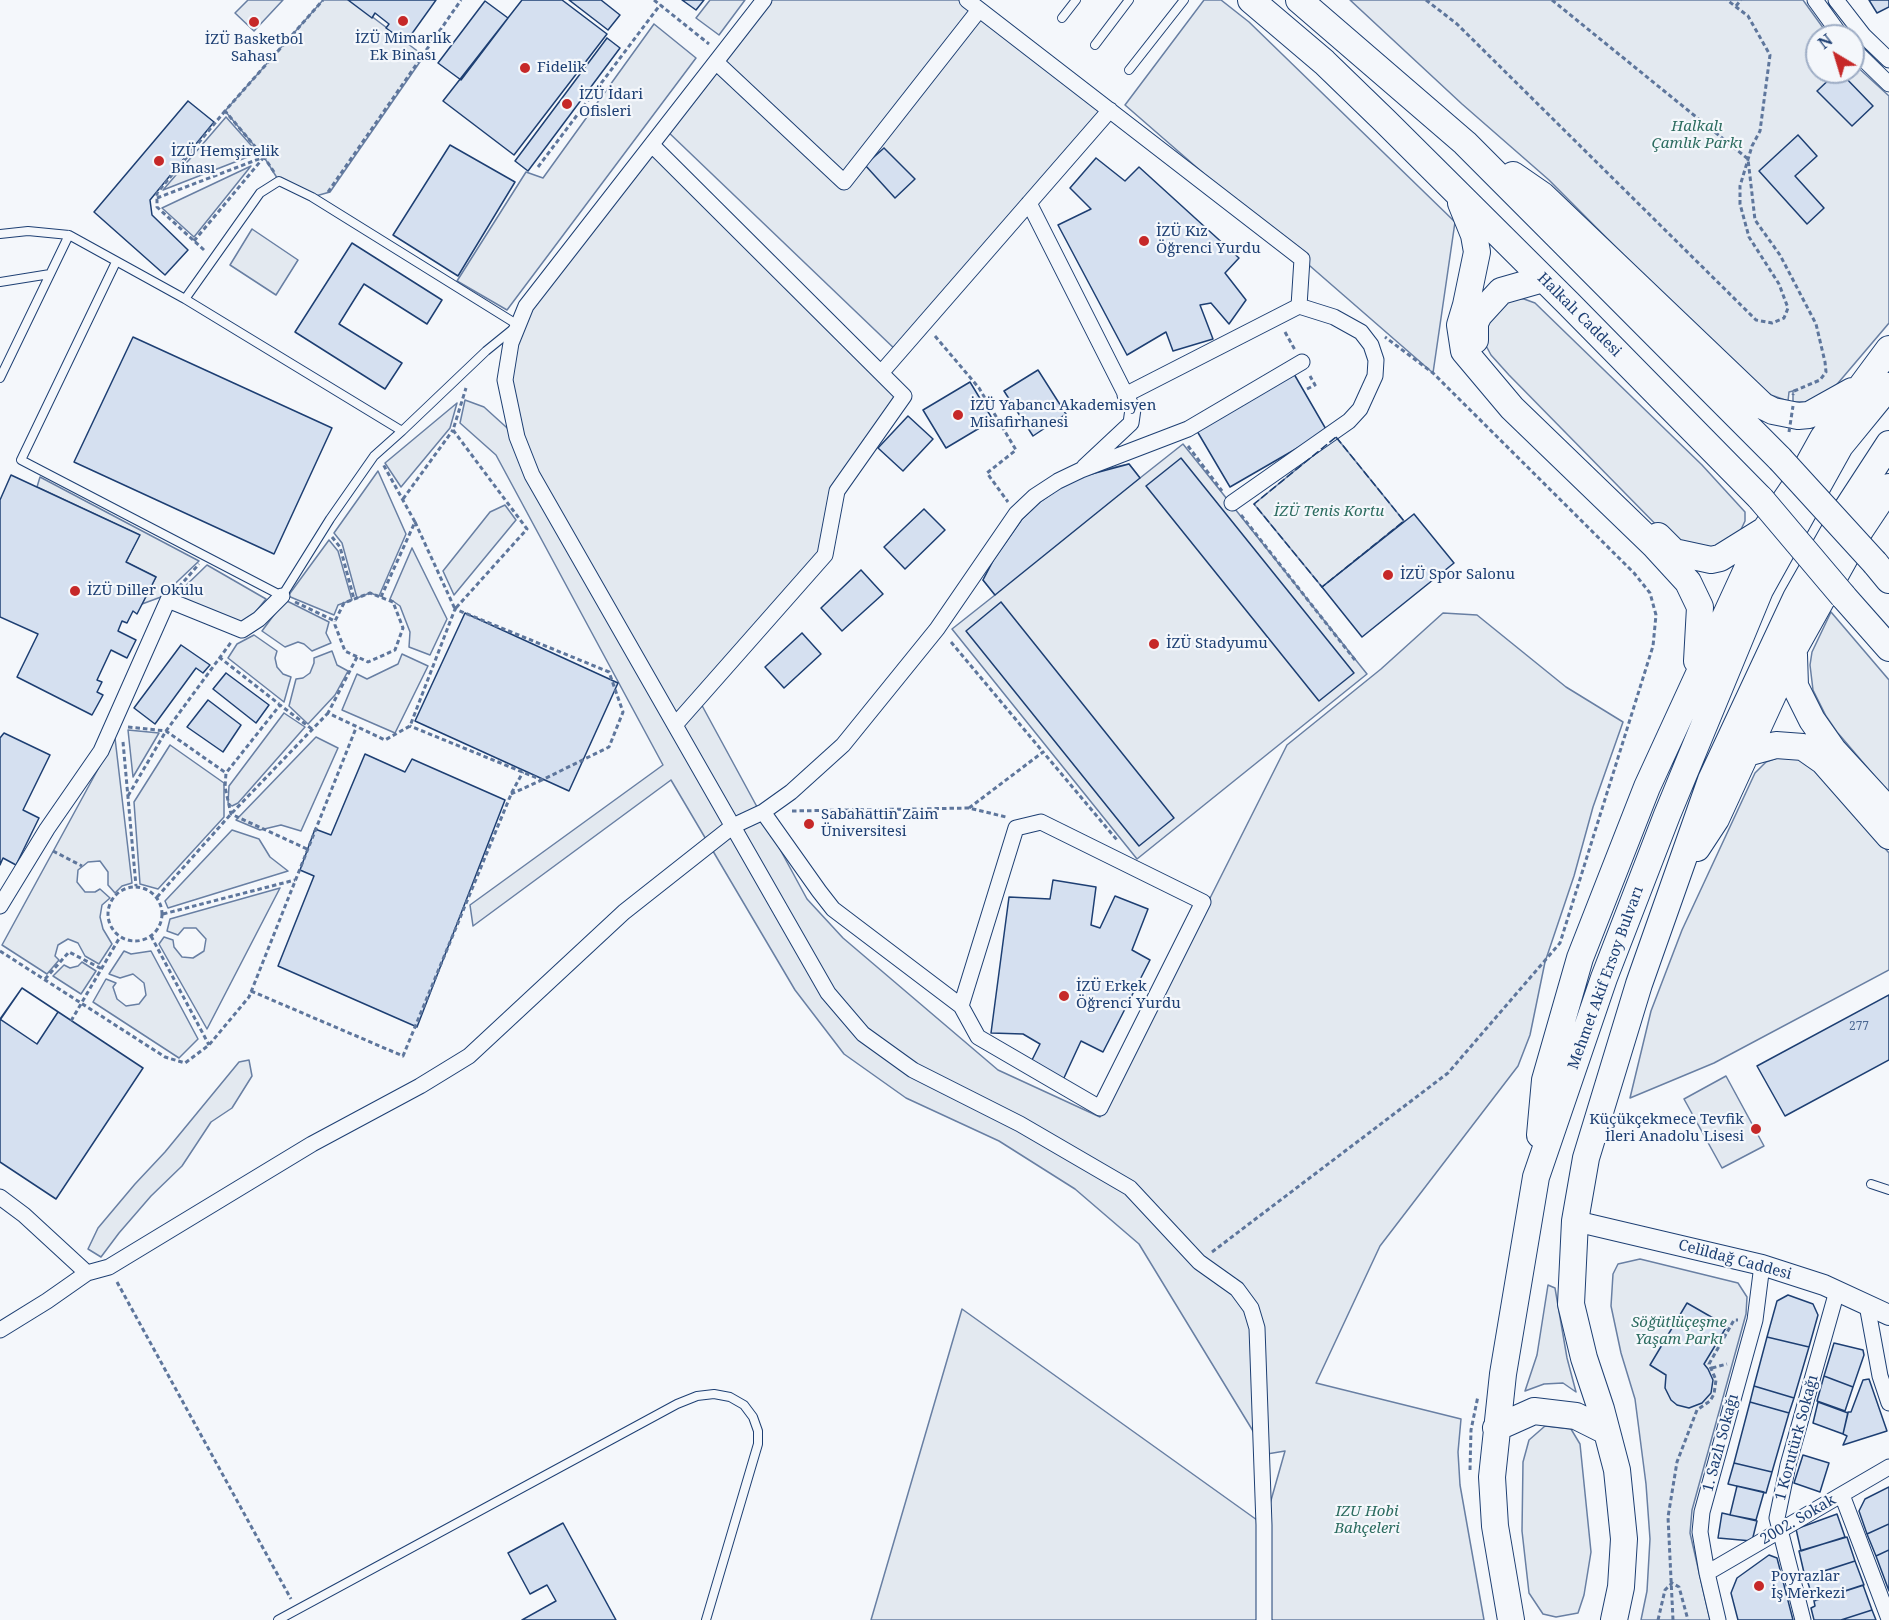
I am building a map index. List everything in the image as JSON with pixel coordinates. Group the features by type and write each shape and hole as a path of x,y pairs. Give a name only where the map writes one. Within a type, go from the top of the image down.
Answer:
{"main road":[{"name":"Halkalı Caddesi","path":"1251,0 1324,62 1544,279 1761,499 1889,648"},
{"path":"1299,0 1465,143 1780,459 1884,568"},
{"path":"1465,143 1542,195 1763,405 1773,411 1798,416 1809,415 1859,387"},
{"path":"1458,195 1474,235 1477,252 1460,325 1464,351 1512,408 1655,546 1688,582 1700,607 1700,632 1694,684"},
{"path":"1544,279 1501,291 1479,315 1475,323 1475,342 1505,385 1674,552 1711,560 1720,558 1765,530"},
{"path":"1536,1177 1545,1080 1580,958 1647,787 1765,530 1803,474 1823,438 1889,349"},
{"name":"Mehmet Akif Ersoy Bulvarı","path":"1511,1620 1495,1526 1492,1477 1496,1428 1536,1177 1604,978 1667,815 1760,590 1840,446 1889,386"},
{"path":"1613,1619 1621,1587 1624,1539 1617,1470 1602,1409 1584,1358 1571,1304 1575,1221 1586,1158 1639,984 1711,780 1796,598 1846,510 1889,444"},
{"path":"1673,887 1716,819 1794,649 1861,529 1889,487"},
{"path":"1794,649 1795,686 1812,720 1833,750 1889,811"},
{"path":"1747,753 1776,745 1803,747 1822,761 1889,836"},
{"path":"1496,1428 1534,1411 1576,1416 1606,1431"}],"street":[{"path":"764,0 653,146 526,306 511,343 505,380 517,436 532,476 828,993 863,1034 913,1070 1020,1124 1130,1188 1199,1262 1237,1289 1251,1308 1257,1328 1264,1525 1264,1620"},
{"path":"967,0 1302,259 1299,306"},
{"path":"1815,0 1832,24"},
{"path":"1836,0 1863,36 1889,60"},
{"path":"720,58 844,182 980,10"},
{"path":"1865,61 1889,84"},
{"path":"881,373 1110,111"},
{"path":"653,146 904,396 837,490 825,555 675,725"},
{"path":"1029,203 1133,409 1131,423 1081,470"},
{"path":"1125,395 1299,306 1334,317 1361,332 1371,345 1376,360 1375,376 1360,408 1349,421 1232,503"},
{"path":"0,1330 87,1273 109,1267 312,1144 420,1086 469,1056 624,912 733,826 763,812 819,769 866,720 937,629 1016,514 1035,496 1081,470 1188,429 1302,362"},
{"path":"0,906 38,843 101,751 168,600 242,630 259,619 282,596"},
{"path":"763,812 833,909 961,1006 978,1037 1100,1108 1203,902 1041,822 1016,828 961,1006"},
{"path":"0,1197 24,1215 87,1273"},
{"name":"Celildağ Caddesi","path":"1575,1221 1762,1266 1824,1285 1889,1316"},
{"name":"1. Sazlı Sokağı","path":"1718,1620 1700,1532 1702,1512 1755,1320 1762,1266"},
{"name":"1 Korutürk Sokağı","path":"1803,1620 1777,1518 1788,1466 1838,1291"},
{"path":"1867,1305 1880,1377 1889,1403"},
{"name":"2002. Sokak","path":"1707,1574 1889,1467"},
{"path":"1842,1495 1889,1619"}],"lane":[{"path":"1062,18 1076,0"},
{"path":"1095,45 1129,0"},
{"path":"1129,70 1184,0"},
{"path":"116,262 21,460 282,596 324,528 377,453 486,351 519,325 312,197 279,181 260,193 185,299"},
{"path":"0,234 28,231 69,235 185,299 402,431"},
{"path":"0,378 69,235"},
{"path":"0,282 50,274"},
{"path":"1871,1184 1889,1190"},
{"path":"278,1620 677,1404 697,1396 714,1394 730,1397 744,1405 753,1417 758,1431 758,1444 706,1620"}],"path":[{"path":"264,157 194,241 157,207 157,193 225,111 323,0"},
{"path":"312,197 330,192 461,0"},
{"path":"654,0 720,58"},
{"path":"1426,0 1456,24 1756,320 1772,323 1784,318 1788,308 1779,284 1749,237 1740,204 1740,186 1752,146 1760,131 1770,55 1748,16 1727,0"},
{"path":"1552,0 1748,159 1755,220 1780,255 1816,324 1825,362 1826,372 1820,380 1794,391"},
{"path":"1736,6 1741,0"},
{"path":"538,167 660,5"},
{"path":"225,111 264,157 279,181"},
{"path":"157,198 264,157"},
{"path":"924,324 979,388 1016,450 987,473 1016,514"},
{"path":"1199,1262 1448,1073 1560,943 1653,646 1656,615 1650,593 1634,573 1433,373 1378,332"},
{"path":"402,500 453,430 467,386"},
{"path":"1790,432 1793,406"},
{"path":"328,713 384,740 410,726 455,609 527,529 453,430"},
{"path":"1177,433 1355,660"},
{"path":"377,453 415,522 455,609 609,672 623,712 609,747 511,794"},
{"path":"381,597 415,522"},
{"path":"324,528 340,547 354,599"},
{"path":"168,600 206,556"},
{"path":"370,592 393,602 402,628 395,650 368,662 345,651 334,625 344,603 354,599 370,592"},
{"path":"282,596 335,621"},
{"path":"128,796 166,731 219,657 242,630"},
{"path":"951,642 1122,846 1114,858"},
{"path":"219,657 312,729"},
{"path":"157,897 231,814 328,713 357,657"},
{"path":"231,814 225,787 226,773 280,705"},
{"path":"120,708 136,886"},
{"path":"410,726 542,780"},
{"path":"121,727 166,731 226,773"},
{"path":"0,951 165,1057 185,1064 209,1045 249,997 356,728"},
{"path":"969,808 1043,752"},
{"path":"251,991 403,1056 511,794 523,772"},
{"path":"763,812 969,808 1009,818 1016,828"},
{"path":"231,814 308,849"},
{"path":"38,843 82,866"},
{"path":"163,914 295,880"},
{"path":"136,886 151,891 157,897 163,914 161,922 151,936 135,942 120,937 111,928 108,920 110,901 124,888 136,886"},
{"path":"151,936 209,1045"},
{"path":"72,1021 120,937"},
{"path":"45,978 69,952 102,969"},
{"path":"109,1267 296,1610"},
{"path":"1672,1620 1668,1517 1677,1462 1697,1410 1710,1401 1714,1394 1716,1380 1709,1364 1734,1320 1755,1320"},
{"path":"1658,1620 1665,1590 1672,1583"},
{"path":"1672,1583 1680,1587 1688,1620"}],"green space":[{"name":"İZÜ Basketbol Sahası","path":"248,0 283,0 254,31 235,13"},
{"path":"323,0 350,0 424,56 330,192 312,197 279,181 264,157 225,111"},
{"path":"710,0 745,0 719,35 696,18"},
{"path":"764,0 975,0 1110,110 899,353 665,129"},
{"path":"1204,0 1221,0 1249,22 1455,222 1433,373 1125,105"},
{"name":"Halkalı Çamlık Parkı","path":"1350,0 1803,0 1820,24 1805,24 1805,84 1865,84 1865,74 1889,96 1889,323 1833,389 1815,402 1793,402 1793,391 1789,392 1788,401 1771,395 1751,383 1549,180 1462,104"},
{"path":"654,24 696,58 507,310 457,281 526,172 543,178"},
{"path":"226,117 258,153 163,190"},
{"name":"IZU Hobi Bahçeleri","path":"653,146 904,396 837,491 825,555 699,700 807,899 843,938 998,1070 1100,1117 1287,745 1381,669 1443,613 1477,615 1566,687 1623,722 1593,807 1574,876 1545,962 1530,1035 1518,1066 1380,1246 1316,1383 1461,1419 1458,1452 1460,1485 1484,1620 871,1620 962,1309 1264,1525 1285,1451 1267,1454 1139,1244 1075,1189 999,1141 906,1098 844,1054 795,990 671,780 473,926 470,905 663,765 496,455 460,423 465,400 484,407 516,436 505,380 529,302"},
{"path":"251,166 194,237 162,208"},
{"path":"252,229 298,260 276,295 230,265"},
{"path":"1511,298 1535,303 1702,465 1745,512 1745,521 1738,536 1710,551 1676,545 1509,375 1491,355 1484,342 1486,319"},
{"path":"457,403 450,428 401,487 385,463"},
{"name":"İZÜ Tenis Kortu","path":"1336,437 1404,521 1322,587 1254,504"},
{"name":"İZÜ Stadyumu","path":"1183,444 1367,674 1137,859 952,629 995,595 983,580 994,559 1022,519 1040,502 1061,487 1106,469 1129,464 1140,478"},
{"path":"378,471 406,534 379,596 370,593 357,598 342,543 334,533"},
{"path":"40,477 199,561 161,597 142,604 156,577 126,562 139,535 37,487"},
{"path":"505,505 516,520 454,595 443,571 490,512"},
{"path":"329,540 338,551 352,600 338,605 334,615 288,596"},
{"path":"412,548 447,619 430,655 409,647 410,632 400,606 390,599"},
{"path":"207,565 266,599 244,626 174,597"},
{"path":"285,600 329,622 326,633 331,643 312,651 298,642 285,647 262,631"},
{"path":"1831,612 1889,680 1889,793 1837,732 1813,690 1810,665 1812,652"},
{"path":"254,635 277,651 275,658 277,667 283,674 291,677 284,702 228,658 237,644"},
{"path":"332,651 337,665 348,671 335,695 308,724 289,706 296,679 303,678 310,673 314,658"},
{"path":"402,654 428,666 395,733 342,710 357,674 367,679 398,664"},
{"path":"284,713 305,727 238,803 232,806 228,803 229,786"},
{"path":"128,730 159,733 133,777"},
{"path":"316,737 338,748 301,831 281,825 260,830 236,820"},
{"path":"115,738 132,883 122,886 115,893 108,885 108,872 100,861 88,862 78,870 77,882 85,892 95,892 100,889 110,898 102,905 100,917 103,929 112,944 99,964 85,956 78,943 68,939 58,945 55,956 59,960 47,974 2,945"},
{"path":"170,745 224,783 224,817 158,889 140,884 134,802"},
{"path":"1782,756 1800,757 1813,766 1889,853 1889,970 1714,1063 1630,1098 1651,1011 1682,930 1755,773 1766,762"},
{"path":"232,830 259,839 270,857 288,871 168,908 165,901"},
{"path":"280,888 207,1029 159,944 164,937 173,940 174,947 182,957 193,958 204,951 206,939 196,928 184,928 178,935 167,931 170,919"},
{"path":"124,951 131,954 151,951 198,1039 179,1058 93,1002 106,979 116,983 113,987 117,999 126,1006 139,1004 146,995 144,983 133,974 120,978 109,974"},
{"path":"82,962 96,971 81,994 53,976 64,965 70,968"},
{"path":"249,1060 252,1076 232,1108 211,1122 182,1166 151,1196 101,1257 88,1249 98,1228 135,1184 165,1152 239,1062"},
{"path":"1726,1076 1764,1146 1722,1168 1684,1099"},
{"name":"Söğütlüçeşme Yaşam Parkı","path":"1640,1259 1738,1283 1747,1297 1746,1314 1692,1510 1690,1533 1710,1620 1641,1620 1647,1591 1650,1539 1646,1484 1635,1399 1621,1353 1611,1306 1613,1274 1618,1264"},
{"path":"1548,1285 1555,1288 1567,1358 1576,1392 1563,1383 1544,1384 1525,1391 1537,1355"},
{"path":"1545,1426 1571,1429 1580,1444 1591,1552 1584,1595 1578,1613 1556,1617 1543,1614 1529,1593 1522,1531 1523,1462 1529,1440"}],"building":[{"name":"İZÜ Mimarlık Ek Binası","path":"348,0 436,0 406,42 386,28 389,24 375,13 372,18"},
{"name":"Fidelik","path":"522,0 562,0 607,34 514,155 443,101"},
{"path":"569,0 601,0 620,15 608,30"},
{"path":"682,0 704,0 696,10"},
{"path":"1869,0 1889,0 1889,7 1877,13"},
{"path":"485,1 508,18 461,80 438,63"},
{"name":"İZÜ İdari Ofisleri","path":"607,38 620,48 528,171 515,161"},
{"path":"1824,84 1852,84 1873,106 1852,126 1817,91"},
{"name":"İZÜ Hemşirelik Binası","path":"188,101 214,122 150,200 152,215 188,250 165,275 94,212"},
{"path":"1798,135 1817,156 1795,176 1824,208 1807,224 1759,171"},
{"path":"450,145 515,182 458,276 393,235"},
{"path":"884,148 915,179 895,198 865,165"},
{"name":"İZÜ Kız Öğrenci Yurdu","path":"1096,158 1125,181 1139,167 1239,258 1225,273 1246,300 1229,324 1211,303 1200,305 1213,339 1173,351 1166,332 1127,355 1058,225 1091,209 1070,188"},
{"path":"352,243 442,300 427,324 364,284 339,324 402,363 385,389 295,332"},
{"path":"133,337 332,428 274,554 74,462"},
{"name":"İZÜ Yabancı Akademisyen Misafirhanesi","path":"1038,370 1066,414 1033,436 1004,391"},
{"path":"1294,374 1327,431 1230,487 1197,431"},
{"name":"İZÜ Yabancı Akademisyen Misafirhanesi","path":"970,382 993,420 946,448 923,410"},
{"path":"908,416 933,439 903,471 878,448"},
{"path":"1181,458 1354,673 1319,701 1146,486"},
{"path":"1129,464 1140,478 995,595 983,580 994,559 1022,519 1061,487 1084,476"},
{"name":"İZÜ Diller Okulu","path":"11,475 140,535 126,562 156,577 137,614 133,611 127,623 122,621 118,631 136,640 127,658 111,650 97,680 102,682 97,692 103,695 92,715 17,677 38,634 0,617 0,500"},
{"path":"924,509 945,530 905,569 884,547"},
{"name":"İZÜ Spor Salonu","path":"1414,514 1454,563 1362,637 1322,587"},
{"path":"861,570 883,594 842,631 821,608"},
{"path":"1001,602 1174,818 1139,846 966,631"},
{"path":"465,613 618,683 569,791 415,721"},
{"path":"802,633 821,654 784,688 765,667"},
{"path":"181,645 210,665 203,673 196,668 155,724 134,708"},
{"path":"226,673 269,705 256,723 213,689"},
{"path":"208,700 241,725 223,752 187,727"},
{"path":"4,733 50,755 23,810 39,818 16,865 3,858 0,865 0,738"},
{"path":"365,754 405,772 412,759 505,800 417,1027 278,966 314,876 300,870 315,829 331,835"},
{"name":"İZÜ Erkek Öğrenci Yurdu","path":"1053,880 1096,887 1091,925 1100,928 1115,896 1148,909 1132,950 1150,960 1103,1052 1081,1041 1063,1080 1030,1064 1040,1044 1023,1034 991,1033 1009,897 1050,899"},
{"path":"22,988 143,1068 56,1199 0,1162 0,1020"},
{"path":"22,988 58,1012 37,1044 0,1019"},
{"path":"1889,995 1889,1060 1785,1116 1757,1066"},
{"path":"1788,1295 1813,1304 1818,1315 1809,1347 1767,1337 1777,1301"},
{"path":"1687,1303 1727,1326 1704,1364 1713,1380 1711,1393 1702,1403 1689,1408 1677,1405 1671,1400 1665,1388 1666,1375 1650,1365"},
{"path":"1767,1337 1809,1347 1794,1398 1754,1386"},
{"path":"1834,1343 1863,1350 1864,1355 1853,1387 1824,1376"},
{"path":"1824,1376 1853,1387 1845,1411 1817,1401"},
{"path":"1869,1379 1887,1431 1843,1445 1847,1436 1843,1434 1848,1412 1851,1412 1863,1380"},
{"path":"1754,1386 1794,1398 1789,1413 1750,1402"},
{"path":"1750,1402 1789,1413 1772,1472 1734,1463"},
{"path":"1818,1402 1848,1413 1843,1434 1813,1423"},
{"path":"1803,1455 1829,1463 1820,1492 1794,1483"},
{"path":"1734,1463 1772,1472 1766,1493 1728,1484"},
{"path":"1737,1486 1764,1492 1756,1520 1730,1515"},
{"path":"1889,1487 1889,1524 1867,1534 1859,1511 1865,1499"},
{"path":"1722,1513 1757,1521 1752,1541 1718,1538"},
{"path":"1837,1514 1845,1537 1801,1551 1796,1529"},
{"path":"563,1523 616,1620 522,1620 556,1601 547,1585 530,1594 508,1553"},
{"path":"1889,1524 1889,1550 1876,1556 1867,1534"},
{"path":"1847,1537 1855,1561 1805,1577 1799,1551"},
{"path":"1889,1550 1889,1591 1876,1556"},
{"name":"Poyrazlar İş Merkezi","path":"1769,1555 1777,1558 1793,1620 1738,1620 1731,1593 1737,1578"},
{"path":"1855,1561 1864,1585 1814,1601 1806,1577"},
{"path":"1863,1585 1872,1610 1841,1620 1814,1620 1811,1608 1815,1606 1814,1601"},
{"path":"1872,1610 1876,1620 1841,1620"}],"fence":[{"path":"1336,437 1404,521 1322,587 1254,504 1336,437"}],"place":[{"name":"İZÜ Mimarlık Ek Binası","path":"403,21"},
{"name":"İZÜ Basketbol Sahası","path":"254,22"},
{"name":"Fidelik","path":"525,68"},
{"name":"İZÜ İdari Ofisleri","path":"567,104"},
{"name":"İZÜ Hemşirelik Binası","path":"159,161"},
{"name":"İZÜ Kız Öğrenci Yurdu","path":"1144,241"},
{"name":"İZÜ Yabancı Akademisyen Misafirhanesi","path":"958,415"},
{"name":"İZÜ Spor Salonu","path":"1388,575"},
{"name":"İZÜ Diller Okulu","path":"75,591"},
{"name":"İZÜ Stadyumu","path":"1154,644"},
{"name":"Sabahattin Zaim Üniversitesi","path":"809,824"},
{"name":"İZÜ Erkek Öğrenci Yurdu","path":"1064,996"},
{"name":"Küçükçekmece Tevfik İleri Anadolu Lisesi","path":"1756,1129"},
{"name":"Poyrazlar İş Merkezi","path":"1759,1586"}]}
